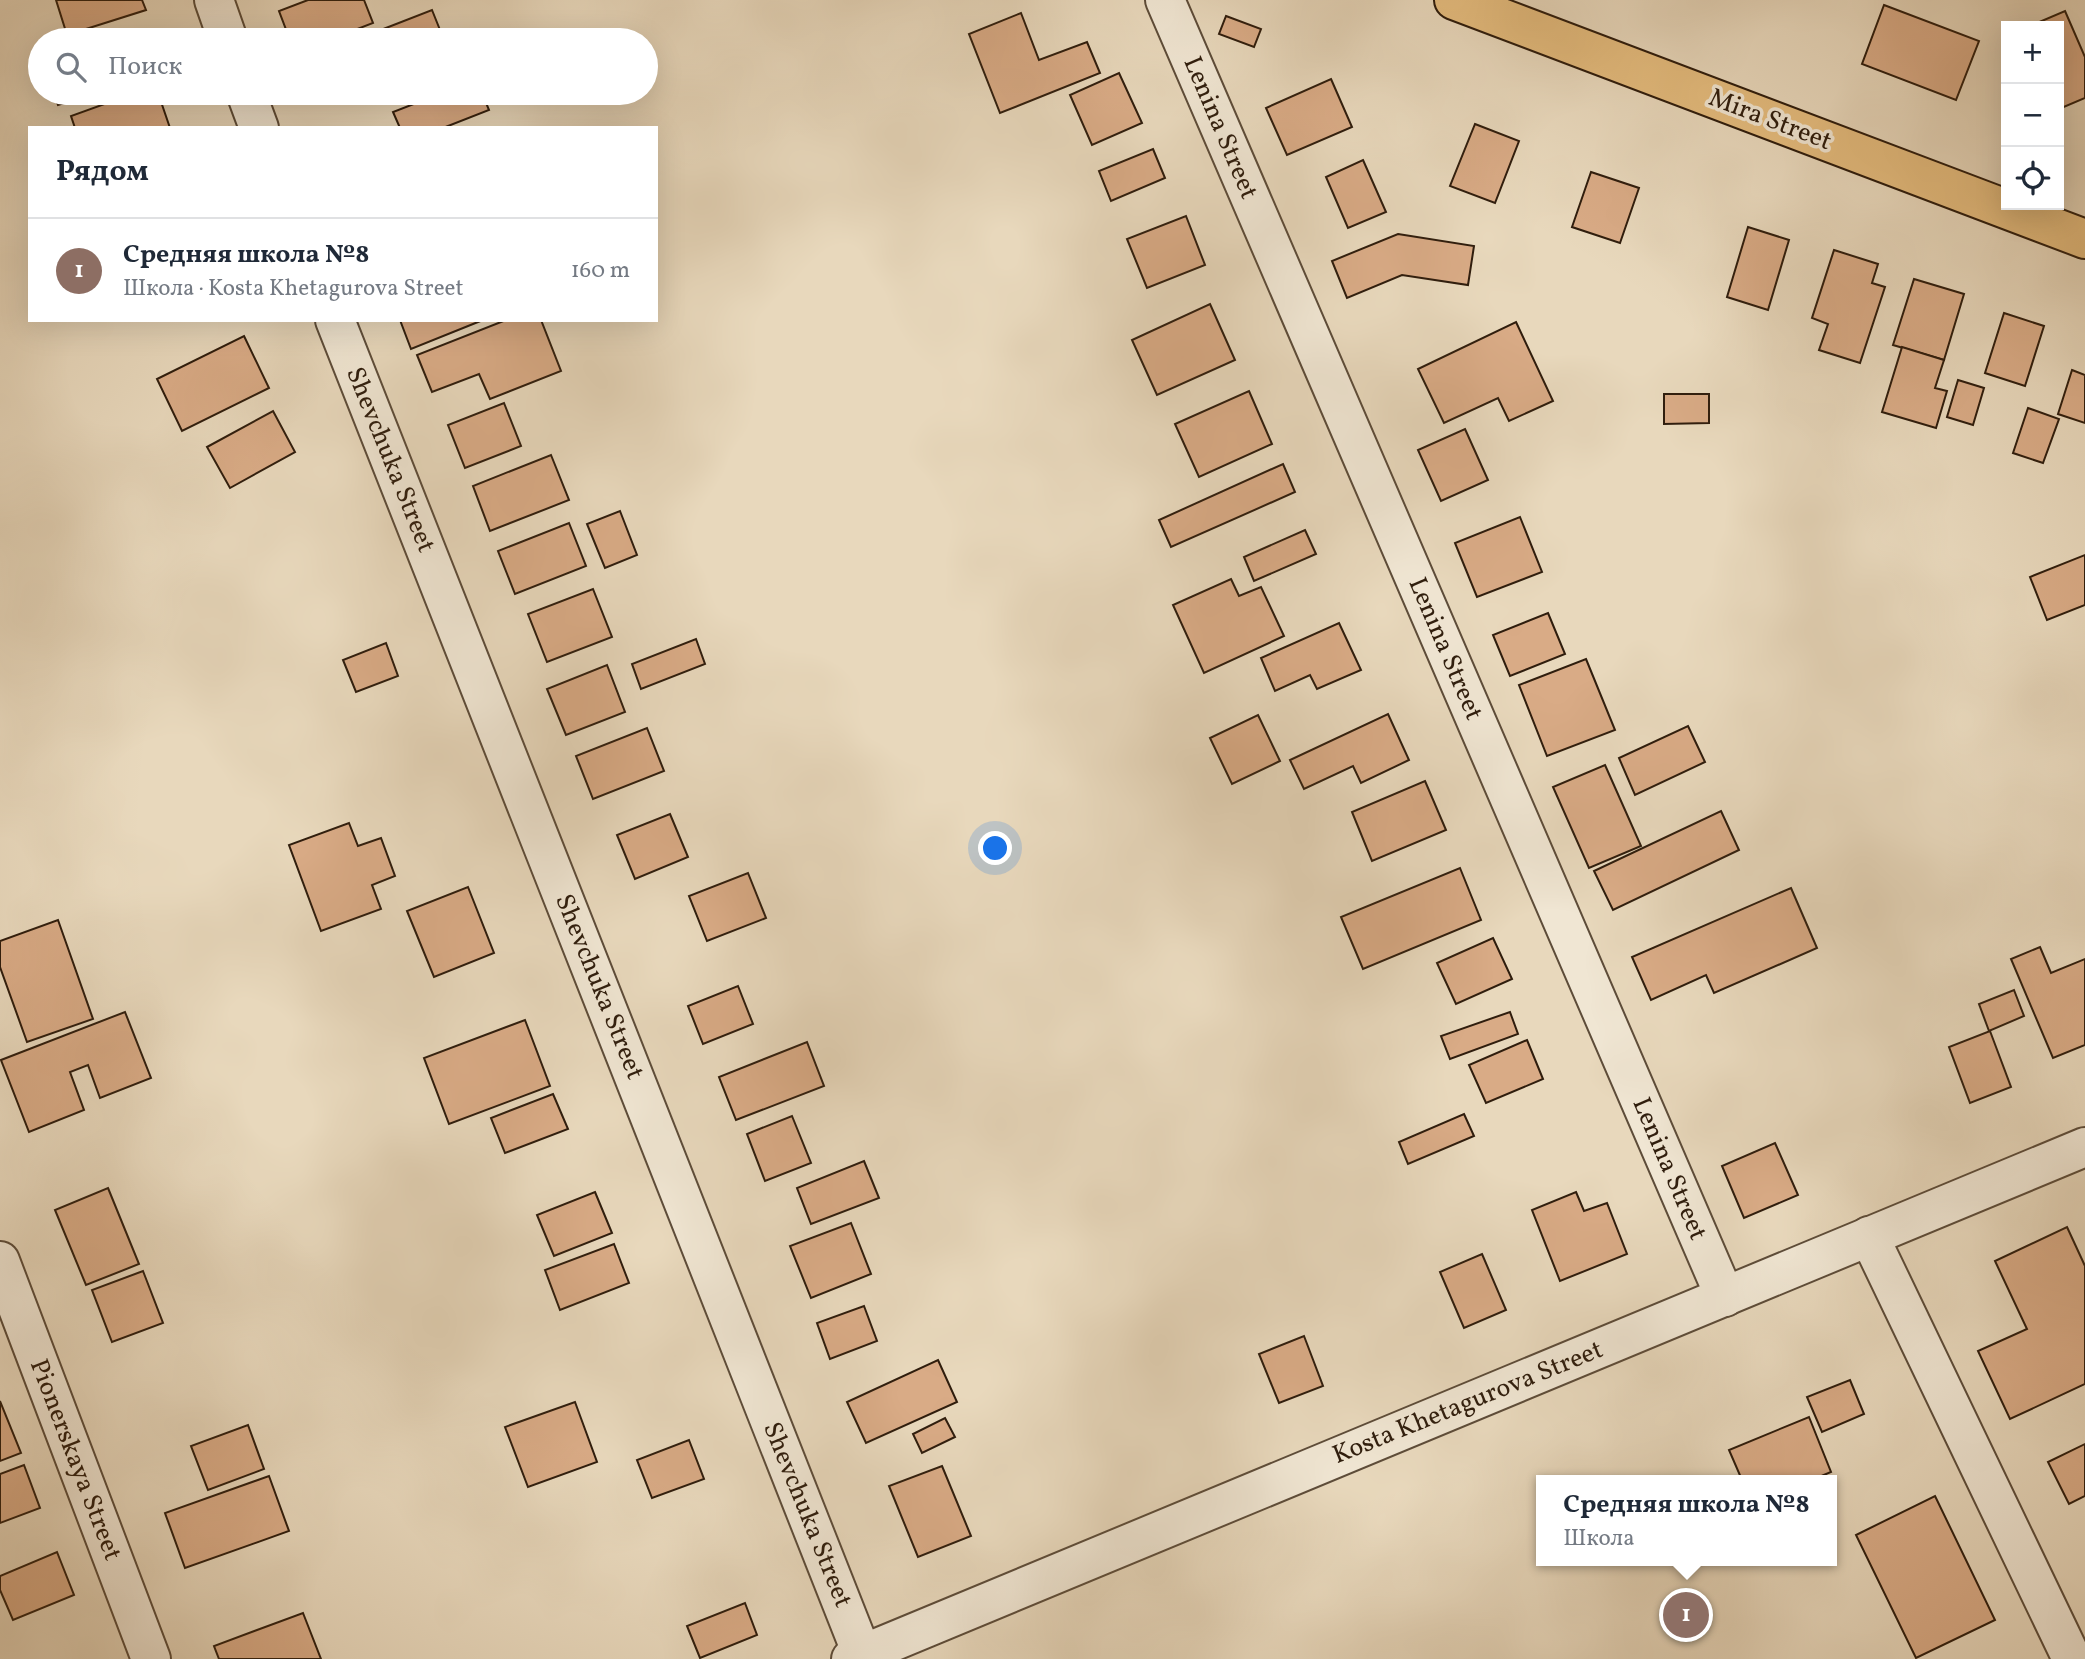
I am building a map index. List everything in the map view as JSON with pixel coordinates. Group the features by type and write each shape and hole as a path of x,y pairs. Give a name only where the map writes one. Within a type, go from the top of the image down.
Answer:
{"main road":[{"name":"Mira Street","path":"1454,0 2085,239"}],"street":[{"path":"214,0 224,28"},
{"name":"Lenina Street","path":"1165,0 1725,1297"},
{"path":"250,105 258,126"},
{"name":"Shevchuka Street","path":"336,322 856,1657"},
{"name":"Kosta Khetagurova Street","path":"856,1657 2085,1147"},
{"path":"1869,1236 2072,1659"},
{"name":"Pionerskaya Street","path":"0,1261 150,1659"}],"building":[{"path":"56,0 142,0 146,10 89,28 65,28"},
{"path":"308,0 364,0 373,23 360,28 285,28 279,11"},
{"path":"1884,5 1979,41 1956,100 1862,64"},
{"path":"432,10 439,28 386,28"},
{"path":"2065,11 2085,57 2085,98 2064,107 2064,21 2042,21"},
{"path":"1021,13 1039,60 1087,42 1100,73 1000,113 969,34"},
{"path":"1226,16 1261,29 1254,47 1219,34"},
{"path":"1119,73 1142,123 1092,145 1070,95"},
{"path":"1331,79 1352,127 1287,155 1266,108"},
{"path":"102,105 162,105 169,126 74,126 71,116"},
{"path":"411,105 487,105 489,110 448,126 399,126 393,112"},
{"path":"1475,124 1519,141 1495,203 1450,186"},
{"path":"1153,149 1165,178 1111,201 1099,171"},
{"path":"1363,160 1386,212 1348,228 1326,177"},
{"path":"1591,172 1639,188 1620,243 1572,227"},
{"path":"1186,216 1205,265 1147,288 1127,239"},
{"path":"1748,227 1789,240 1768,310 1727,297"},
{"path":"1398,234 1474,246 1468,285 1402,275 1347,298 1332,261"},
{"path":"1834,250 1878,264 1872,283 1885,287 1860,363 1819,350 1828,324 1812,318"},
{"path":"1914,279 1964,294 1944,360 1893,345"},
{"path":"1210,304 1235,360 1157,395 1132,340"},
{"path":"2004,313 2044,326 2025,386 1985,373"},
{"path":"401,322 478,322 411,349"},
{"path":"501,322 542,322 561,371 490,399 479,374 432,392 417,355"},
{"path":"1516,322 1553,401 1509,421 1498,398 1444,423 1418,369"},
{"path":"244,336 269,388 182,431 157,379"},
{"path":"1902,347 1944,360 1935,388 1947,391 1936,428 1882,412"},
{"path":"2072,370 2085,375 2085,423 2058,414"},
{"path":"1958,380 1984,388 1973,425 1947,417"},
{"path":"1249,391 1272,444 1199,477 1175,424"},
{"path":"1664,394 1709,394 1709,423 1664,424"},
{"path":"504,403 521,446 465,468 448,425"},
{"path":"2028,408 2059,419 2043,463 2013,453"},
{"path":"273,411 295,452 230,488 207,447"},
{"path":"1465,429 1488,480 1441,501 1418,450"},
{"path":"551,455 569,500 490,531 473,486"},
{"path":"1283,464 1295,492 1171,547 1159,520"},
{"path":"620,511 637,555 605,568 587,524"},
{"path":"1520,517 1542,572 1477,597 1455,543"},
{"path":"569,523 586,566 515,594 498,551"},
{"path":"1305,530 1316,554 1254,581 1244,557"},
{"path":"2085,555 2085,605 2047,620 2030,577"},
{"path":"1231,579 1239,596 1261,587 1284,636 1204,673 1173,605"},
{"path":"593,589 612,637 547,662 528,614"},
{"path":"1548,613 1565,654 1510,676 1493,635"},
{"path":"1339,623 1361,670 1317,689 1310,675 1275,691 1261,658"},
{"path":"696,639 705,664 641,689 632,664"},
{"path":"386,643 398,676 356,692 343,660"},
{"path":"1586,659 1615,730 1547,756 1519,685"},
{"path":"607,665 625,712 566,735 547,689"},
{"path":"1388,714 1409,760 1361,783 1353,766 1304,789 1290,760"},
{"path":"1258,715 1280,761 1232,784 1210,738"},
{"path":"1688,726 1705,762 1635,795 1619,758"},
{"path":"647,728 664,771 593,799 576,756"},
{"path":"1605,765 1641,846 1589,868 1553,787"},
{"path":"1425,781 1446,830 1372,861 1352,812"},
{"path":"1721,811 1739,850 1613,910 1594,871"},
{"path":"670,814 688,857 635,879 617,835"},
{"path":"349,823 358,846 381,838 395,876 372,885 381,909 321,931 289,845"},
{"path":"1460,868 1481,920 1363,969 1341,917"},
{"path":"748,873 766,918 707,941 689,896"},
{"path":"468,887 494,953 434,977 407,911"},
{"path":"1791,888 1817,948 1714,993 1706,975 1651,1000 1632,957"},
{"path":"58,920 93,1019 27,1042 0,967 0,941"},
{"path":"1493,938 1512,979 1456,1004 1437,963"},
{"path":"2040,947 2051,973 2085,959 2085,1045 2053,1058 2011,959"},
{"path":"738,986 753,1024 703,1044 688,1006"},
{"path":"2014,990 2024,1016 1989,1031 1979,1004"},
{"path":"125,1012 151,1078 100,1098 88,1065 70,1072 84,1110 29,1132 1,1060"},
{"path":"1510,1012 1518,1034 1450,1059 1441,1036"},
{"path":"525,1020 550,1086 449,1124 424,1058"},
{"path":"1990,1031 2011,1087 1970,1103 1949,1047"},
{"path":"1527,1040 1543,1079 1486,1103 1469,1065"},
{"path":"807,1042 824,1086 736,1120 719,1077"},
{"path":"553,1094 568,1129 505,1153 491,1118"},
{"path":"1464,1114 1474,1136 1408,1164 1399,1142"},
{"path":"792,1116 811,1163 765,1181 747,1134"},
{"path":"1775,1143 1798,1195 1744,1218 1722,1166"},
{"path":"864,1161 879,1198 811,1224 797,1188"},
{"path":"108,1188 139,1264 86,1285 55,1210"},
{"path":"595,1192 612,1233 554,1256 537,1215"},
{"path":"1576,1192 1584,1211 1607,1203 1627,1254 1560,1281 1532,1210"},
{"path":"851,1223 871,1274 811,1298 790,1246"},
{"path":"2067,1227 2085,1266 2085,1384 2010,1419 1978,1351 2027,1329 1995,1261"},
{"path":"614,1244 629,1283 560,1310 545,1270"},
{"path":"1482,1254 1506,1310 1464,1328 1440,1272"},
{"path":"143,1271 163,1323 112,1342 92,1290"},
{"path":"864,1306 877,1341 830,1359 817,1323"},
{"path":"1304,1336 1323,1386 1279,1403 1259,1354"},
{"path":"938,1360 957,1402 866,1443 847,1402"},
{"path":"1850,1380 1864,1414 1822,1432 1807,1397"},
{"path":"0,1401 21,1453 0,1461"},
{"path":"575,1402 597,1462 528,1487 505,1427"},
{"path":"1809,1417 1831,1472 1824,1475 1740,1475 1729,1450"},
{"path":"945,1418 955,1437 922,1453 913,1434"},
{"path":"248,1425 264,1469 208,1490 191,1446"},
{"path":"689,1440 704,1479 652,1498 637,1460"},
{"path":"2085,1444 2085,1496 2069,1504 2048,1462"},
{"path":"24,1465 40,1508 0,1523 0,1474"},
{"path":"942,1466 971,1536 918,1557 889,1486"},
{"path":"269,1476 289,1531 185,1568 165,1513"},
{"path":"1935,1496 1995,1620 1916,1658 1856,1535"},
{"path":"57,1552 74,1595 13,1620 0,1590 0,1576"},
{"path":"745,1603 757,1635 700,1658 687,1626"},
{"path":"303,1613 321,1659 219,1659 214,1646"}],"place":[{"name":"Средняя школа №8","path":"1686,1615"}]}
